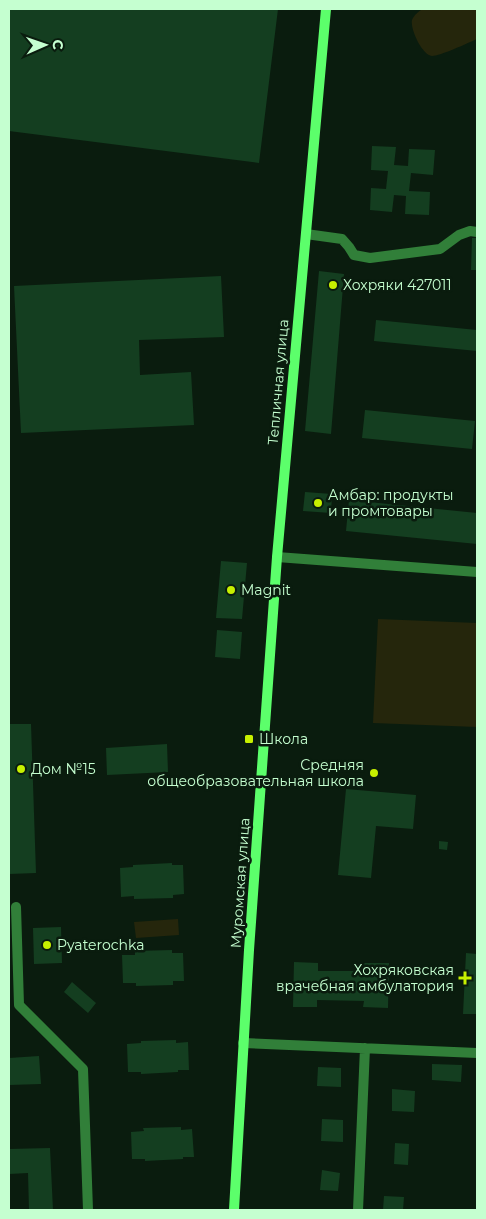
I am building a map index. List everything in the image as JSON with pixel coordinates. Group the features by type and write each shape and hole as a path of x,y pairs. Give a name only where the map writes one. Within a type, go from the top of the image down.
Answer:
{"street":[{"name":"Тепличная улица","path":"277,557 326,9"},
{"path":"306,234 342,239 354,256 370,258 440,249 459,235 477,232"},
{"path":"277,557 477,572"},
{"name":"Муромская улица","path":"234,1210 243,1043 277,557"},
{"path":"16,907 18,1005 83,1070 88,1210"},
{"path":"243,1043 477,1053"},
{"path":"358,1210 365,1048"}],"green space":[{"path":"423,9 477,9 477,39 441,54 428,55 421,47 412,24 414,16"},
{"path":"378,619 477,623 477,727 373,723"},
{"path":"178,919 179,935 136,938 134,922"}],"building":[{"path":"9,9 278,9 259,163 9,131"},
{"path":"372,146 396,147 394,165 408,166 409,149 435,150 433,175 411,173 409,191 430,192 429,215 405,214 406,196 394,195 392,212 370,210 371,188 386,189 388,171 371,170"},
{"path":"472,238 477,238 477,270 471,270"},
{"path":"319,271 344,274 331,434 305,431"},
{"path":"221,276 224,337 139,340 140,375 191,372 194,425 21,433 14,286"},
{"path":"376,320 477,330 477,351 374,341"},
{"path":"365,410 475,421 472,449 362,438"},
{"name":"Амбар: продукты и промтовары","path":"305,492 332,494 331,513 303,511"},
{"path":"349,500 477,513 477,544 346,531"},
{"name":"Magnit","path":"221,561 247,563 242,619 216,618"},
{"path":"217,630 242,632 240,659 215,657"},
{"name":"Дом №15","path":"9,724 31,724 36,873 9,874"},
{"path":"167,744 168,772 107,775 106,748"},
{"path":"346,789 416,795 413,829 376,826 371,878 338,875"},
{"path":"439,841 448,842 447,850 439,849"},
{"path":"172,863 172,865 183,865 184,894 173,895 173,898 134,899 134,896 121,897 120,868 133,867 133,865"},
{"name":"Pyaterochka","path":"61,927 62,963 34,964 33,928"},
{"path":"172,950 172,953 183,953 184,981 173,981 173,985 136,986 136,983 123,983 122,955 135,955 135,951"},
{"path":"466,953 477,954 477,1014 463,1014"},
{"path":"294,962 318,963 318,971 363,971 363,963 389,963 388,1008 363,1007 364,1001 317,1000 317,1007 293,1007"},
{"path":"72,982 96,1003 88,1013 64,992"},
{"path":"176,1040 176,1043 188,1042 189,1070 141,1074 141,1072 128,1072 127,1044 141,1043 141,1041"},
{"path":"39,1056 41,1084 9,1085 9,1058"},
{"path":"432,1064 462,1065 461,1082 432,1080"},
{"path":"318,1067 341,1068 341,1087 317,1086"},
{"path":"392,1089 415,1091 414,1112 392,1111"},
{"path":"322,1119 343,1120 343,1142 321,1141"},
{"path":"181,1127 181,1130 192,1129 194,1157 145,1161 145,1159 132,1159 131,1132 144,1131 143,1128"},
{"path":"395,1143 409,1144 408,1165 394,1164"},
{"path":"50,1148 53,1210 29,1210 28,1173 9,1174 9,1149"},
{"path":"322,1170 340,1173 338,1191 320,1190"},
{"path":"384,1196 404,1197 403,1210 383,1210"}],"place":[{"name":"Хохряки 427011","path":"333,285"},
{"name":"Амбар: продукты и промтовары","path":"318,503"},
{"name":"Magnit","path":"231,590"},
{"name":"Школа","path":"249,739"},
{"name":"Дом №15","path":"21,769"},
{"name":"Средняя общеобразовательная школа","path":"374,773"},
{"name":"Pyaterochka","path":"47,945"},
{"name":"Хохряковская врачебная амбулатория","path":"465,978"}]}
